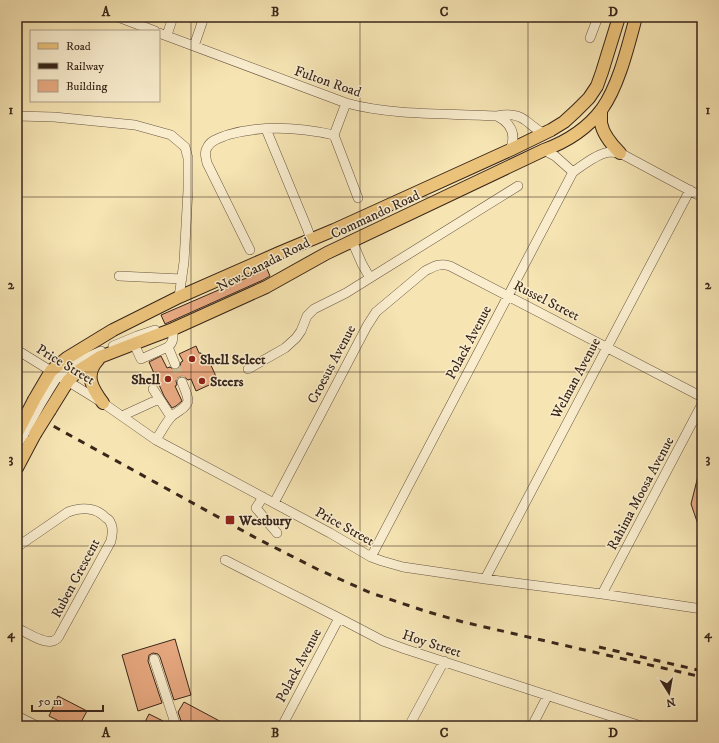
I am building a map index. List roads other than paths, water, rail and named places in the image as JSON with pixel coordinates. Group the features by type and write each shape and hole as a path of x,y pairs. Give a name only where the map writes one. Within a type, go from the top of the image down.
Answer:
{"main road":[{"name":"Commando Road","path":"60,377 67,358 113,330 179,297 334,230 510,150 564,122 590,98 602,72 619,17"},
{"name":"Commando Road","path":"60,377 78,370 100,357 173,329 266,287 326,253 544,150 558,145 574,135 591,121 609,98 618,76 636,17"},
{"path":"601,110 601,123 606,137 620,153"},
{"path":"100,357 94,365 90,376 96,394 103,403"},
{"path":"17,468 24,434 60,377"},
{"path":"24,434 60,377"}],"street":[{"path":"118,17 152,30"},
{"path":"163,34 173,17"},
{"path":"194,46 204,17"},
{"path":"590,38 598,17"},
{"name":"New Canada Road","path":"60,377 71,360 146,319 353,226 564,128 582,113 601,90 607,76 624,17"},
{"name":"New Canada Road","path":"60,377 84,359 137,336 162,328 265,282 316,253 541,147 563,135 578,125 596,108 605,95 614,74 630,17"},
{"name":"Fulton Road","path":"163,34 346,103 361,107 388,111 497,116 510,114 523,118 533,128 543,133"},
{"path":"346,103 334,135 358,198"},
{"path":"17,116 54,117 135,125 171,135 184,147 188,158 188,190 184,262 179,297"},
{"path":"497,116 511,128 513,139 510,150"},
{"path":"250,250 207,162 205,155 209,143 222,137 240,132 280,128 309,130 334,135"},
{"path":"266,129 311,239"},
{"path":"544,150 556,156 572,172 598,156 611,152 620,153 702,196"},
{"name":"Polack Avenue","path":"371,557 572,172"},
{"path":"248,370 285,348 296,338 301,331 307,316 314,309 346,293 518,186"},
{"name":"Welman Avenue","path":"485,579 690,190"},
{"path":"352,241 370,278"},
{"name":"Russel Street","path":"442,264 450,266 702,397"},
{"name":"Croesus Avenue","path":"274,503 367,326 376,312 425,271 442,264"},
{"path":"119,276 182,279"},
{"path":"134,344 141,359 172,344 173,329"},
{"path":"168,347 175,364"},
{"name":"Price Street","path":"17,350 103,403 156,440 330,533 371,557 394,565 702,609"},
{"path":"156,440 171,417 187,403 187,394 182,382"},
{"path":"153,389 171,417"},
{"path":"122,416 159,399"},
{"name":"Rahima Moosa Avenue","path":"602,594 698,421 702,404"},
{"path":"17,445 24,434"},
{"path":"17,457 24,434"},
{"path":"263,497 256,508 277,533"},
{"name":"Ruben Crescent","path":"17,546 68,512 74,510 88,508 103,514 110,521 112,528 111,541 58,638 53,641 43,641 17,628"},
{"name":"Hoy Street","path":"225,560 382,641 641,726"},
{"name":"Polack Avenue","path":"282,726 339,618"},
{"path":"154,659 176,726"},
{"path":"410,726 444,661"},
{"path":"532,726 548,695"},
{"path":"17,716 33,725"}],"tunnel":[{"path":"175,364 182,382"}],"railway":[{"path":"17,406 256,538 317,569 371,593 463,622 702,677"},
{"path":"599,647 702,671"}],"place":[{"name":"Shell Select","path":"192,359"},
{"name":"Shell","path":"168,379"},
{"name":"Steers","path":"202,381"},
{"name":"Westbury","path":"230,520"}]}
